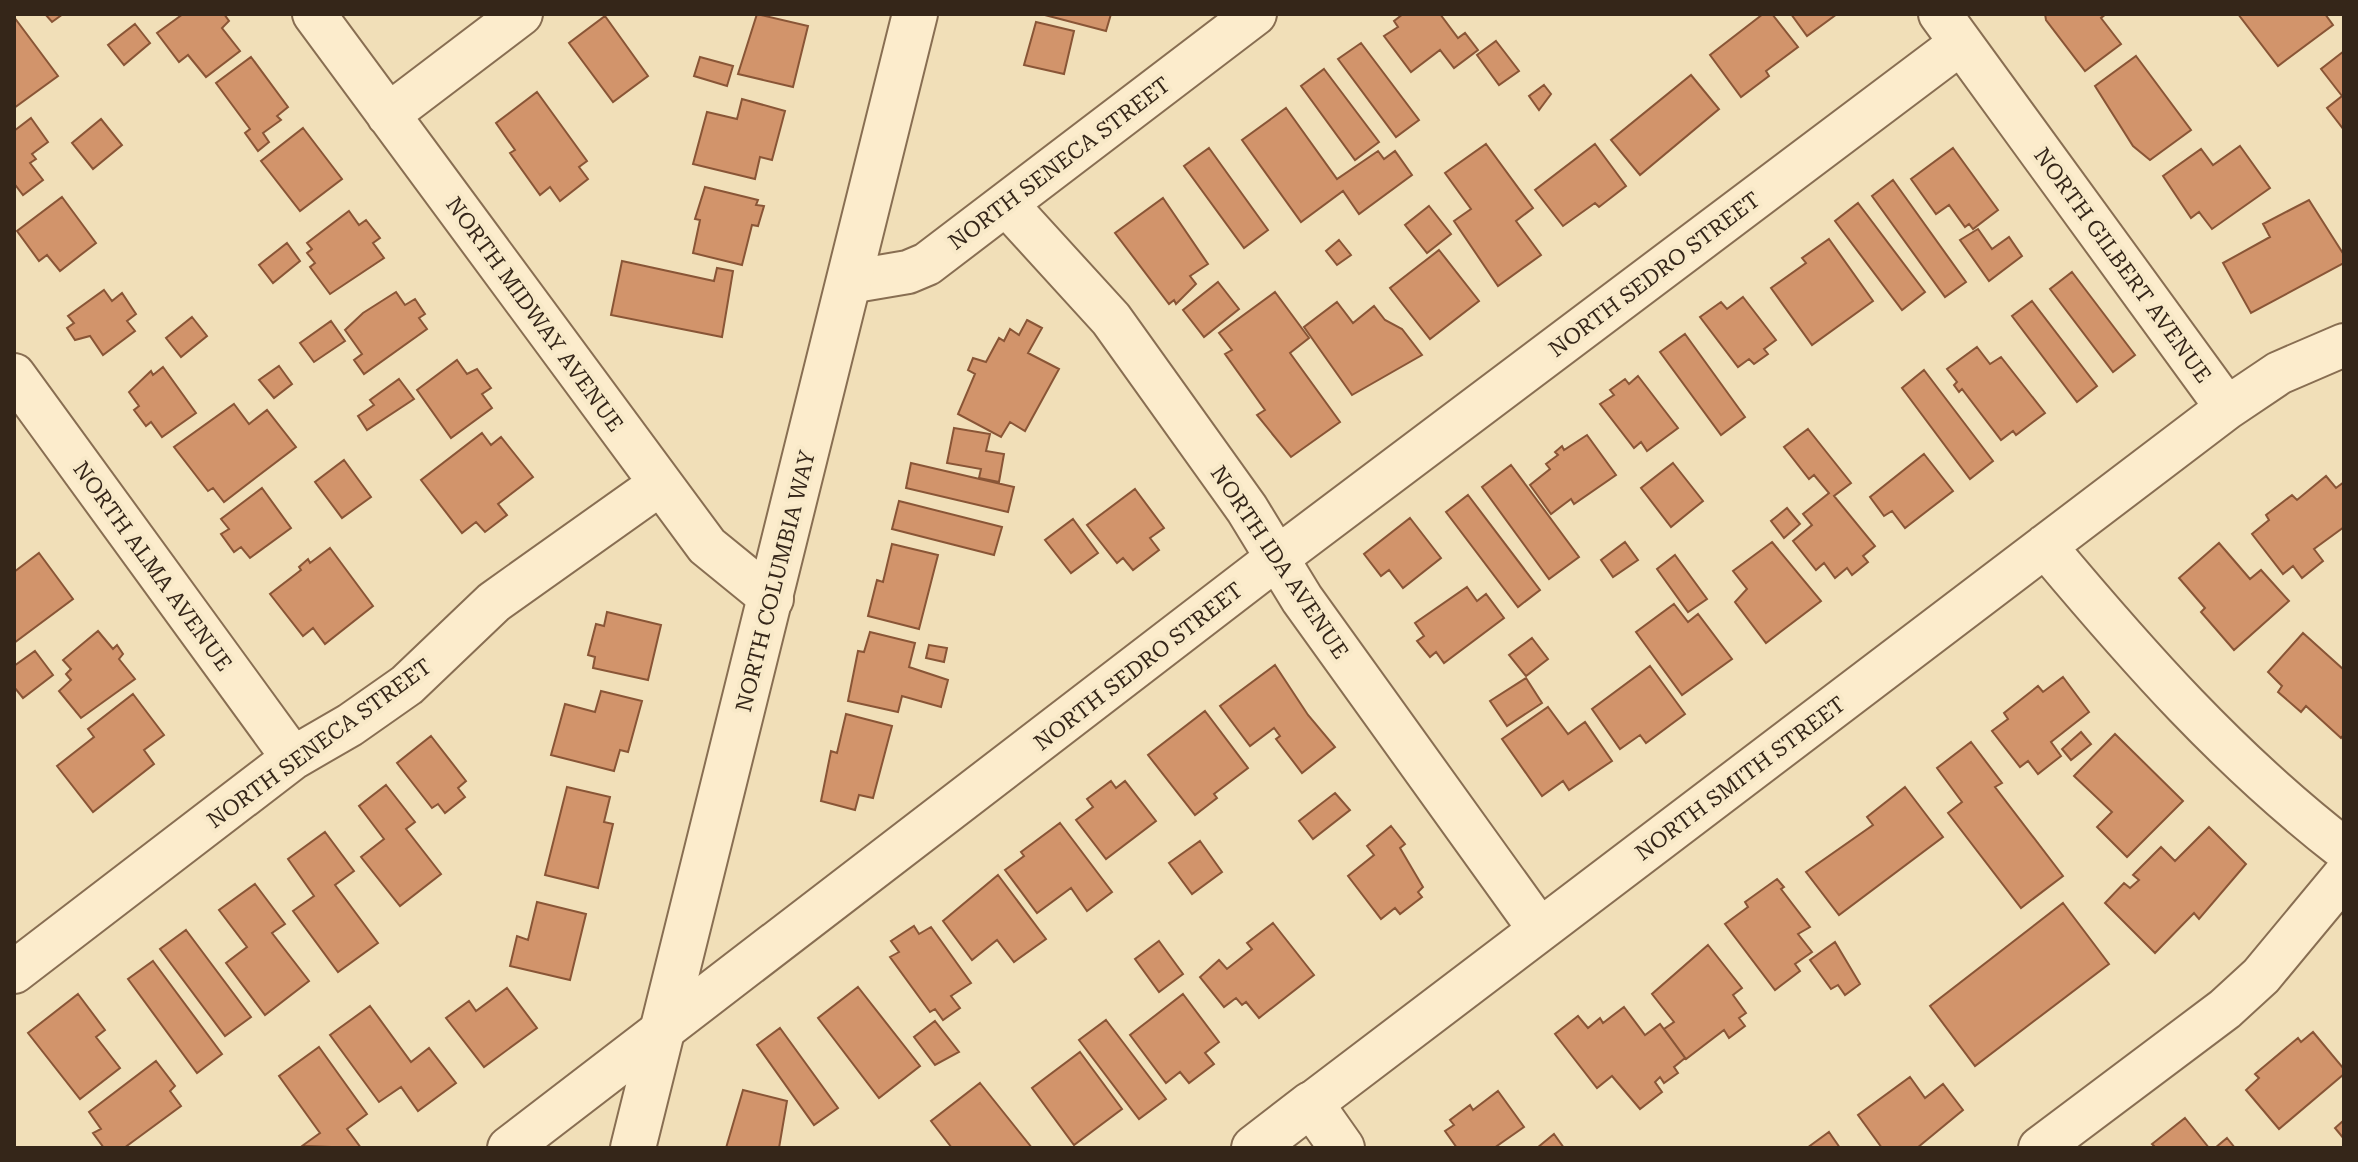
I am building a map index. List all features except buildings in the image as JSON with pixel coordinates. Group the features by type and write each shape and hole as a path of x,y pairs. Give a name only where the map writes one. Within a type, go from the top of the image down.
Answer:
{"street":[{"name":"NORTH MIDWAY AVENUE","path":"314,14 707,546 772,599"},
{"path":"388,115 521,14"},
{"name":"NORTH COLUMBIA WAY","path":"633,1148 772,599 915,14"},
{"name":"NORTH SENECA STREET","path":"849,282 908,272 927,264 1255,14"},
{"name":"NORTH GILBERT AVENUE","path":"1950,28 2227,408"},
{"name":"NORTH SEDRO STREET","path":"509,1148 1277,558 1950,28"},
{"name":"NORTH IDA AVENUE","path":"1006,204 1111,319 1247,509 1302,599 1540,930"},
{"path":"2227,408 2279,373 2344,345"},
{"name":"NORTH ALMA AVENUE","path":"14,375 293,758"},
{"name":"NORTH SMITH STREET","path":"1254,1148 2227,408"},
{"name":"NORTH SENECA STREET","path":"14,972 293,758 350,725 407,685 494,602 660,484"},
{"path":"2045,546 2188,712 2240,763 2344,849"},
{"path":"2040,1148 2225,1009 2261,976 2344,876"},
{"path":"1311,1104 1342,1148"}]}
